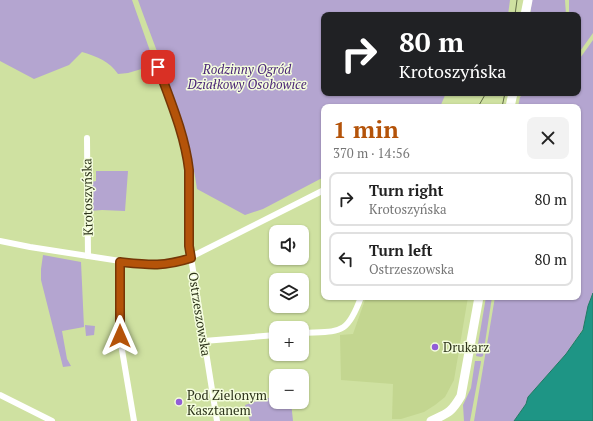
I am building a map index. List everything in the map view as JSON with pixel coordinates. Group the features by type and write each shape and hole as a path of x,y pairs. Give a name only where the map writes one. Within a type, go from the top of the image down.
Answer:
{"street":[{"path":"526,12 528,0"},
{"name":"Ostrzeszowska","path":"158,67 188,159 189,246 217,421"},
{"name":"Krotoszyńska","path":"86,138 88,256"},
{"name":"Krotoszyńska","path":"0,241 120,262 155,266 191,258 321,192"},
{"path":"120,262 121,344 134,421"},
{"path":"309,332 344,328 354,316 360,300"},
{"path":"433,420 446,415 461,396 478,300"},
{"path":"204,341 269,335"},
{"path":"0,404 1,396 52,421"}],"shaded area":[{"path":"365,300 467,300 454,380 445,397 424,412 401,419 392,419 393,384 341,380 340,335 353,334"}],"green space":[{"path":"0,0 132,0 155,65 128,73 118,74 103,60 82,52 69,65 34,79 0,61"},
{"name":"Rodzinny Ogród Działkowy Osobowice","path":"138,0 510,0 508,12 321,12 321,96 445,96 441,104 321,104 321,179 263,209 245,215 197,189 187,142 164,69"},
{"path":"532,0 565,0 566,12 530,12"},
{"path":"569,0 593,0 593,33 581,50 581,12 569,12"},
{"path":"593,40 593,293 588,306 583,329 566,354 528,397 526,404 514,421 474,421 494,300 581,300 581,104 519,104 521,96 581,96 581,57"},
{"path":"96,171 128,171 125,211 90,211 91,182 96,181"},
{"path":"43,255 81,262 84,327 62,331 67,359 71,366 63,367 41,280"},
{"path":"485,300 492,300 483,356 476,356"},
{"path":"85,325 95,326 94,335 86,336"},
{"path":"475,361 481,362 470,421 464,421 463,405 471,388"},
{"path":"269,398 269,409 292,409 293,421 250,421 245,405"}],"water":[{"path":"593,293 593,421 514,421 526,404 528,397 566,354 583,330 588,306"}],"tram line":[{"path":"515,12 517,0"},
{"path":"480,104 484,96"},
{"path":"503,104 504,96"}],"place":[{"name":"Drukarz","path":"435,347"},
{"name":"Pod Zielonym Kasztanem","path":"179,402"}],"route":[{"path":"120,336 120,262 155,266 191,258 189,246 188,159 158,67"}]}
